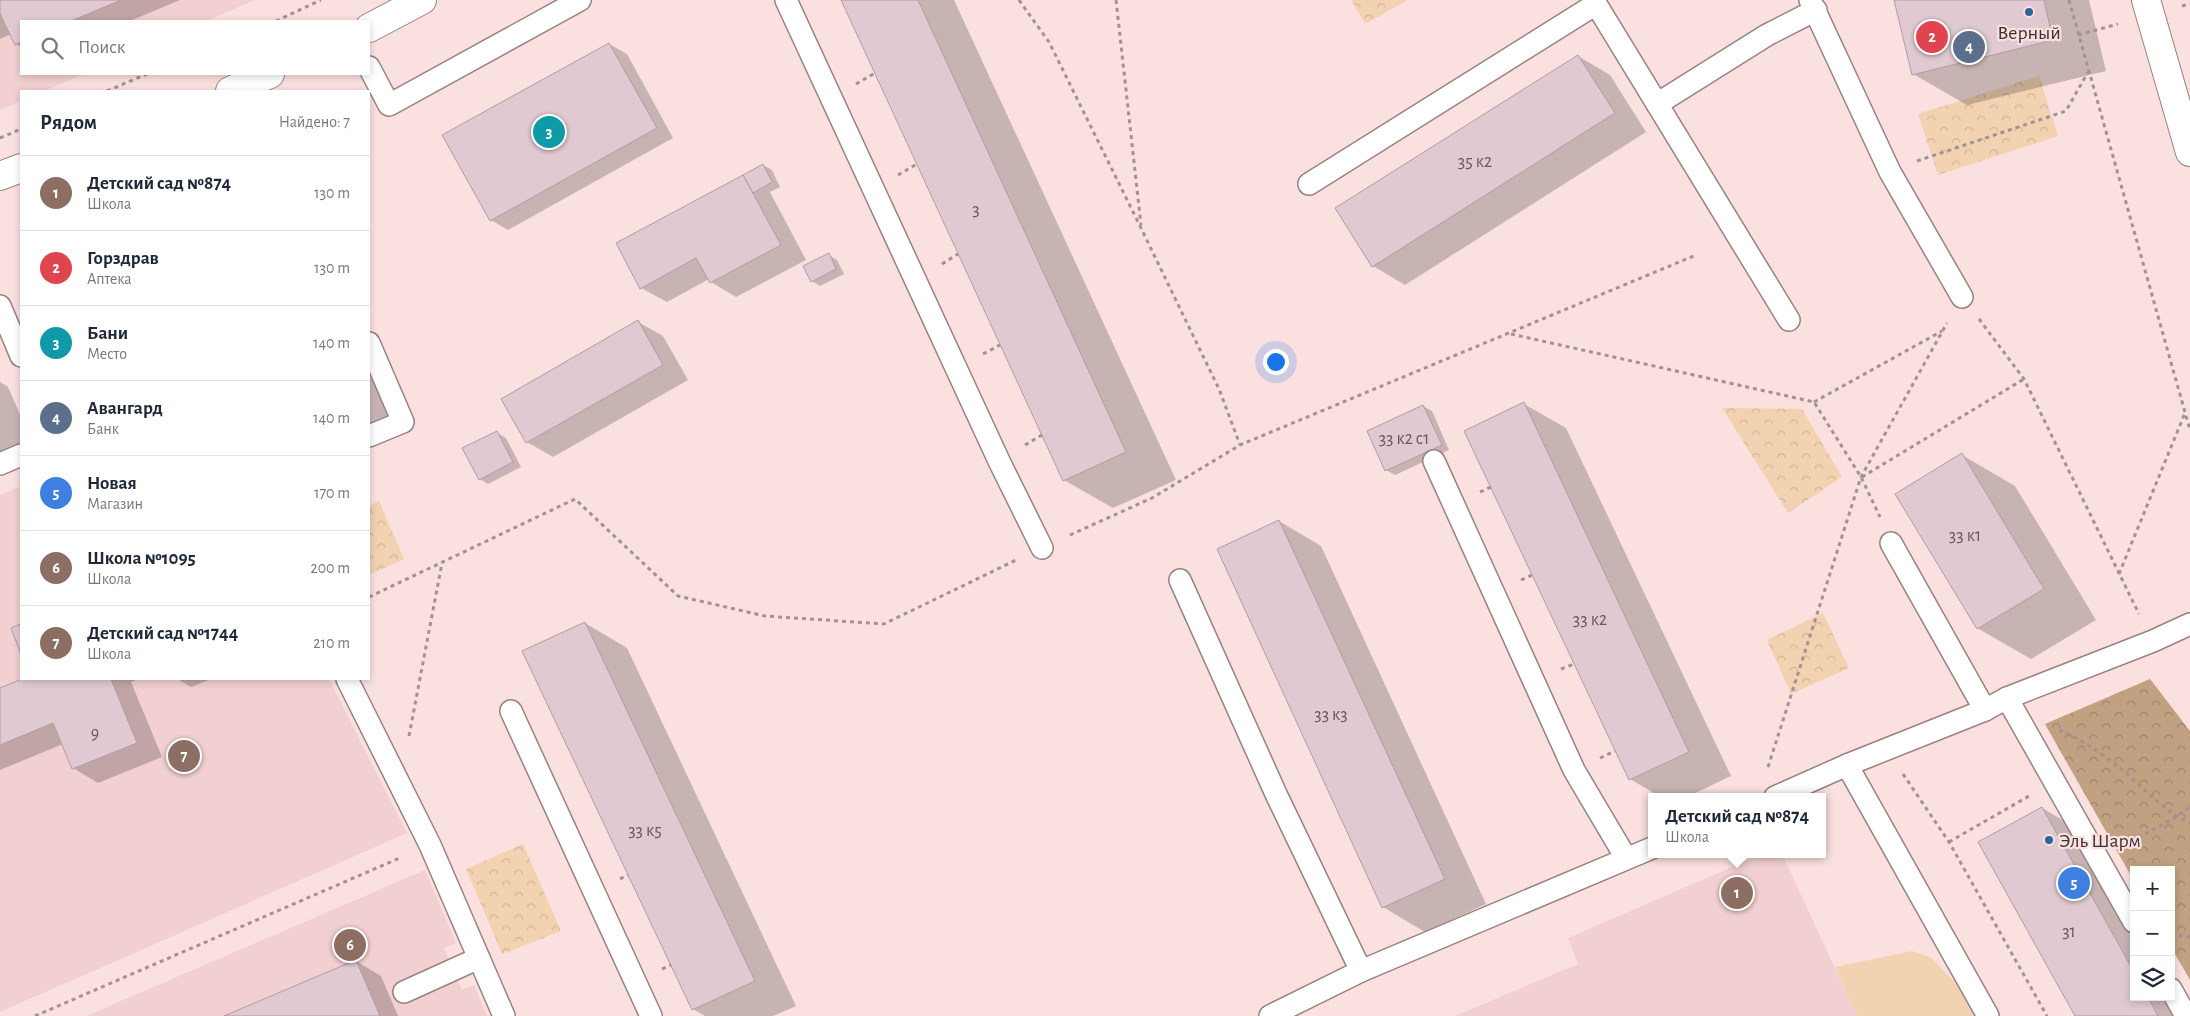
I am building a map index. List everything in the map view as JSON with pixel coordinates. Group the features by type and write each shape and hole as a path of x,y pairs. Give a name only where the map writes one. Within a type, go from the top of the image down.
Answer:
{"main road":[{"path":"370,27 422,0"},
{"path":"2146,0 2190,152"},
{"path":"0,176 20,168"}],"lane":[{"path":"370,69 389,105 580,0"},
{"path":"786,0 990,443 1042,548"},
{"path":"1309,184 1596,4 1789,320"},
{"path":"1657,104 1767,36 1813,5 1890,172 1962,296"},
{"path":"0,306 20,354"},
{"path":"370,345 403,422 370,436"},
{"path":"0,464 20,455"},
{"path":"1434,461 1574,770 1626,858"},
{"path":"1891,543 1985,710"},
{"path":"1180,580 1276,794 1361,971"},
{"path":"1784,793 1847,765 1985,710 2007,698 2153,642 2190,624"},
{"path":"348,680 430,845 504,1016"},
{"path":"2007,698 2130,915"},
{"path":"510,711 652,1016"},
{"path":"1847,765 1988,1016"},
{"path":"1270,1016 1361,971 1648,850"},
{"path":"404,992 479,958"},
{"path":"2175,996 2186,1016"}],"path":[{"path":"278,20 321,0"},
{"path":"1019,0 1049,42 1219,389 1240,444"},
{"path":"1116,0 1141,228"},
{"path":"2069,0 2190,430"},
{"path":"1890,172 1931,155 2066,111 2088,72"},
{"path":"109,90 145,75"},
{"path":"0,138 20,128"},
{"path":"370,597 575,499 678,596 766,616 884,624 1042,548 1152,498 1240,444 1696,256"},
{"path":"1767,769 1862,477 1962,296 2024,379 2153,642"},
{"path":"1510,334 1814,402 1942,331"},
{"path":"1862,477 2024,379"},
{"path":"1814,402 1862,477 1891,543"},
{"path":"2119,574 2185,412"},
{"path":"409,737 442,562"},
{"path":"2052,727 2074,736 2120,768 2176,817 2190,823"},
{"path":"1886,750 1949,842 2047,1016"},
{"path":"1949,842 2054,782"},
{"path":"2098,860 2176,817 2190,807"},
{"path":"36,1016 430,845"},
{"path":"2175,935 2190,937"}],"shaded area":[{"path":"0,0 255,0 208,20 20,20 20,75 82,75 46,90 20,90 20,101 0,110"},
{"path":"20,486 20,680 330,680 407,833 0,1012 0,495"},
{"path":"1753,858 1784,858 1857,1016 1455,1016 1578,964 1568,938"},
{"path":"425,870 456,943 444,948 462,990 474,985 487,1016 86,1016"}],"green space":[{"path":"1351,0 1408,0 1365,24"},
{"path":"2039,76 2058,136 1938,175 1918,114"},
{"path":"1722,408 1802,409 1842,477 1788,513"},
{"path":"379,501 404,559 370,575 370,506"},
{"path":"1823,613 1849,668 1791,694 1767,640"},
{"path":"2150,679 2190,731 2190,980 2175,954 2175,866 2130,866 2130,874 2045,724"},
{"path":"523,844 561,931 502,954 466,869"},
{"path":"1912,951 1932,958 1958,986 1975,1016 1857,1016 1835,967"}],"building":[{"path":"0,0 121,0 73,20 20,20 20,42 15,45 0,14"},
{"path":"841,0 918,0 1126,452 1063,481"},
{"path":"1894,0 2044,0 2053,40 1912,75"},
{"path":"609,43 657,128 490,221 442,135"},
{"path":"1578,55 1615,113 1372,267 1335,208"},
{"path":"763,164 772,182 753,193 743,175"},
{"path":"743,175 781,245 710,283 696,258 640,289 616,243"},
{"path":"829,253 836,269 811,282 803,266"},
{"path":"638,320 663,365 526,443 501,399"},
{"path":"1524,402 1689,752 1629,780 1464,431"},
{"path":"1423,405 1442,445 1385,471 1367,431"},
{"path":"497,431 513,462 479,480 462,448"},
{"path":"1962,453 2044,589 1977,629 1895,494"},
{"path":"1279,520 1445,879 1382,908 1217,549"},
{"path":"585,622 755,981 692,1010 522,651"},
{"path":"20,624 20,651 11,628"},
{"path":"20,680 111,680 137,743 72,769 53,723 0,745 0,688"},
{"path":"2042,807 2130,965 2130,1001 2150,1001 2158,1016 2075,1016 1978,842"},
{"path":"356,960 380,1016 224,1016"}],"place":[{"name":"Верный","path":"2029,12"},
{"name":"Горздрав","path":"1932,37"},
{"name":"Авангард","path":"1969,47"},
{"name":"Бани","path":"549,132"},
{"name":"Детский сад №1744","path":"184,756"},
{"name":"Эль Шарм","path":"2049,840"},
{"name":"Новая","path":"2074,883"},
{"name":"Детский сад №874","path":"1737,893"},
{"name":"Школа №1095","path":"350,945"}]}
